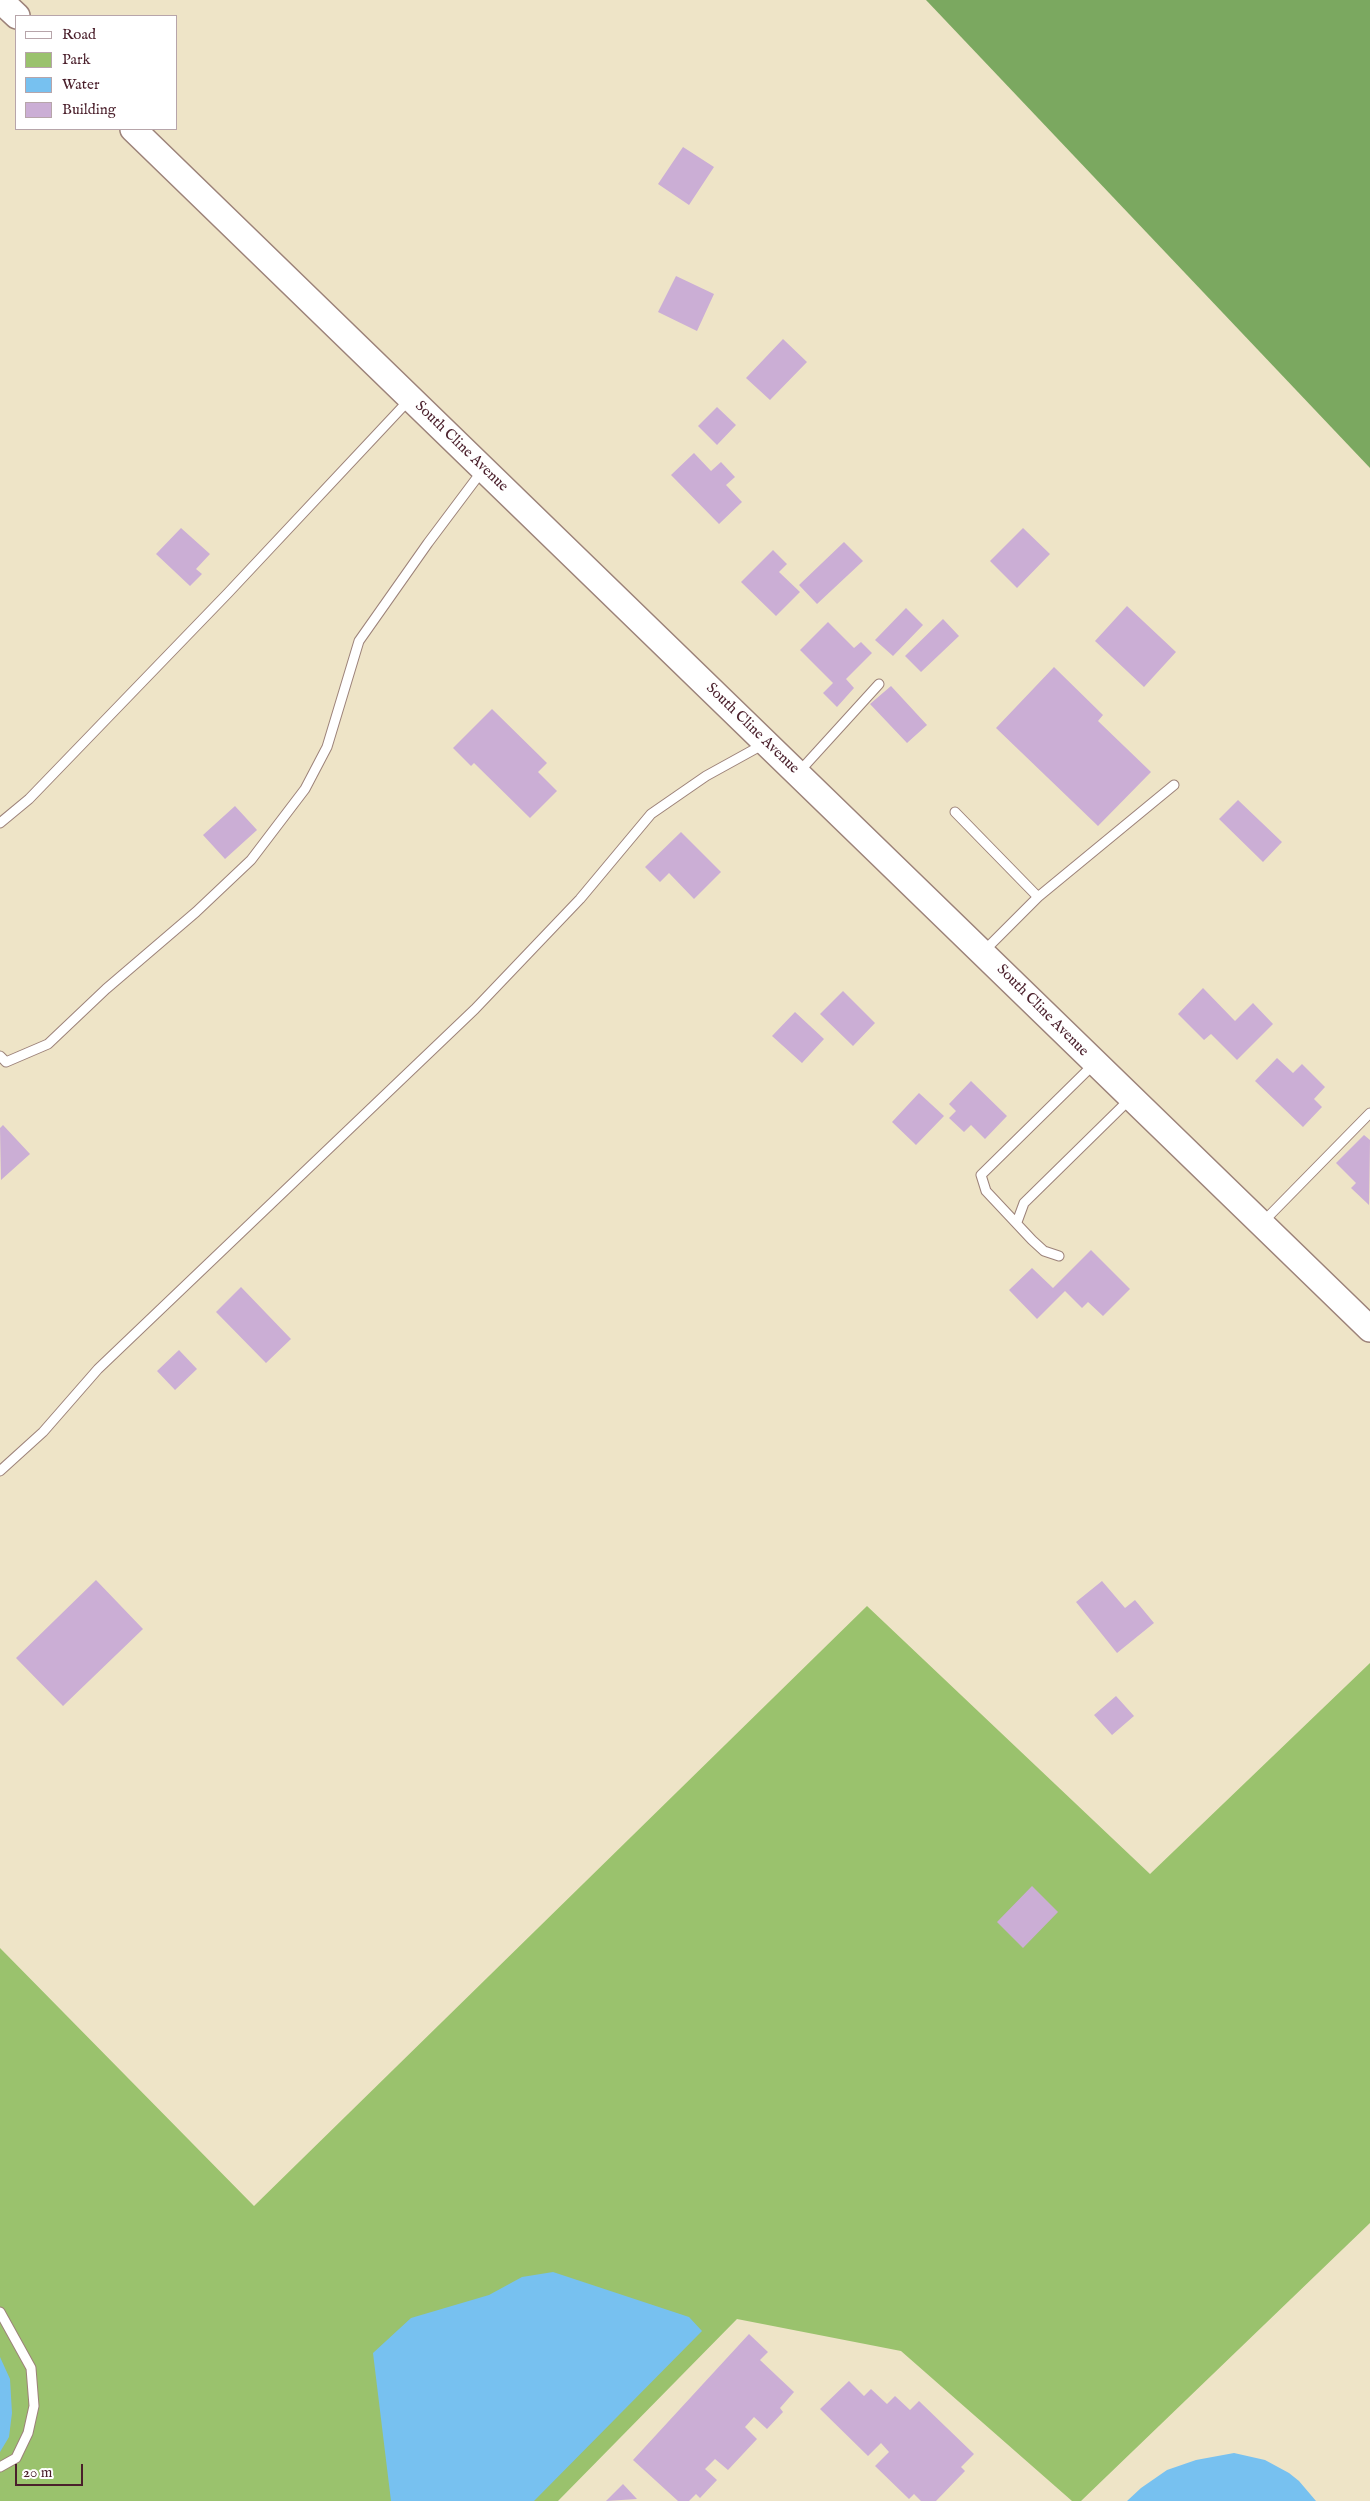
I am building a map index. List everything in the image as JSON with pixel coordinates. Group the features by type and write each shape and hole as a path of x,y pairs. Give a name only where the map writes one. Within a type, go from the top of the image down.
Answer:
{"street":[{"path":"0,0 16,15"},
{"name":"South Cline Avenue","path":"134,130 983,952 1370,1330"}],"lane":[{"path":"0,823 28,799 215,608 410,398"},
{"path":"0,1056 6,1062 48,1044 106,989 196,912 251,860 306,789 327,747 359,641 428,543 484,469"},
{"path":"798,773 879,684"},
{"path":"0,1471 43,1432 98,1369 475,1009 580,900 652,814 706,776 767,743"},
{"path":"983,952 1038,897 1174,785"},
{"path":"955,812 1038,897"},
{"path":"1060,1256 1044,1251 986,1191 982,1175 1095,1063"},
{"path":"1017,1222 1024,1203 1131,1098"},
{"path":"1261,1224 1370,1112"},
{"path":"0,2312 31,2368 34,2406 28,2433 16,2458 0,2467"}],"green space":[{"path":"926,0 1370,0 1370,468"},
{"path":"867,1606 1150,1874 1370,1663 1370,2223 1081,2501 1072,2501 901,2351 737,2319 558,2501 0,2501 0,1948 254,2206"}],"water":[{"path":"553,2272 689,2317 702,2331 534,2501 391,2501 373,2353 411,2318 489,2295 522,2277"},
{"path":"0,2357 10,2379 12,2413 9,2437 0,2452"},
{"path":"1234,2453 1265,2460 1289,2473 1299,2481 1316,2501 1127,2501 1141,2488 1167,2470 1196,2460"}],"building":[{"path":"683,147 714,167 689,205 658,184"},
{"path":"676,276 714,294 697,331 658,312"},
{"path":"783,339 807,362 770,400 746,378"},
{"path":"717,407 736,425 717,445 698,426"},
{"path":"694,453 711,471 721,462 735,477 726,485 742,502 719,524 671,475"},
{"path":"181,528 210,554 196,569 202,574 190,586 156,554"},
{"path":"1023,528 1050,554 1017,588 990,561"},
{"path":"844,542 863,561 817,604 799,585"},
{"path":"773,550 787,564 779,572 800,592 776,616 741,582"},
{"path":"1127,606 1176,652 1144,687 1095,641"},
{"path":"906,608 923,625 893,656 875,640"},
{"path":"943,619 959,636 921,672 905,656"},
{"path":"828,622 854,648 861,642 872,653 846,679 854,688 837,707 823,693 833,683 800,650"},
{"path":"1054,667 1103,715 1098,721 1151,772 1098,826 996,728"},
{"path":"891,686 927,725 907,743 870,704"},
{"path":"492,709 547,763 538,772 557,791 530,818 474,763 471,766 453,748"},
{"path":"1238,800 1282,842 1263,862 1219,819"},
{"path":"235,806 257,830 225,859 203,835"},
{"path":"681,832 721,872 694,899 669,873 660,882 645,867"},
{"path":"1203,988 1235,1021 1253,1003 1273,1024 1237,1060 1211,1034 1204,1040 1178,1014"},
{"path":"843,991 875,1023 853,1046 820,1014"},
{"path":"795,1012 824,1039 802,1063 772,1036"},
{"path":"1277,1058 1293,1073 1302,1064 1325,1087 1314,1099 1322,1107 1303,1127 1255,1081"},
{"path":"971,1081 1007,1116 985,1139 971,1125 964,1132 949,1118 956,1111 949,1104"},
{"path":"919,1093 944,1116 916,1145 892,1122"},
{"path":"3,1125 30,1154 1,1180 0,1128"},
{"path":"1364,1135 1370,1140 1369,1205 1351,1188 1356,1183 1336,1163"},
{"path":"1091,1250 1130,1289 1103,1316 1088,1302 1082,1308 1065,1291 1037,1319 1009,1290 1032,1268 1053,1288"},
{"path":"241,1287 291,1339 266,1363 216,1312"},
{"path":"179,1350 197,1369 175,1390 157,1371"},
{"path":"96,1580 143,1629 63,1706 16,1658"},
{"path":"1102,1581 1125,1608 1135,1600 1154,1623 1117,1653 1076,1602"},
{"path":"1116,1696 1134,1716 1112,1735 1094,1715"},
{"path":"1032,1886 1058,1912 1023,1948 997,1922"},
{"path":"749,2334 768,2352 760,2360 794,2392 780,2408 783,2412 767,2429 754,2417 745,2427 757,2439 728,2470 715,2459 705,2469 717,2480 700,2498 696,2494 689,2501 678,2501 633,2460"},
{"path":"849,2381 864,2396 871,2389 887,2404 895,2396 910,2410 919,2401 974,2454 961,2467 965,2471 936,2501 921,2501 914,2494 909,2499 875,2466 889,2452 881,2443 868,2456 820,2409"},
{"path":"623,2484 637,2499 606,2501"}]}
